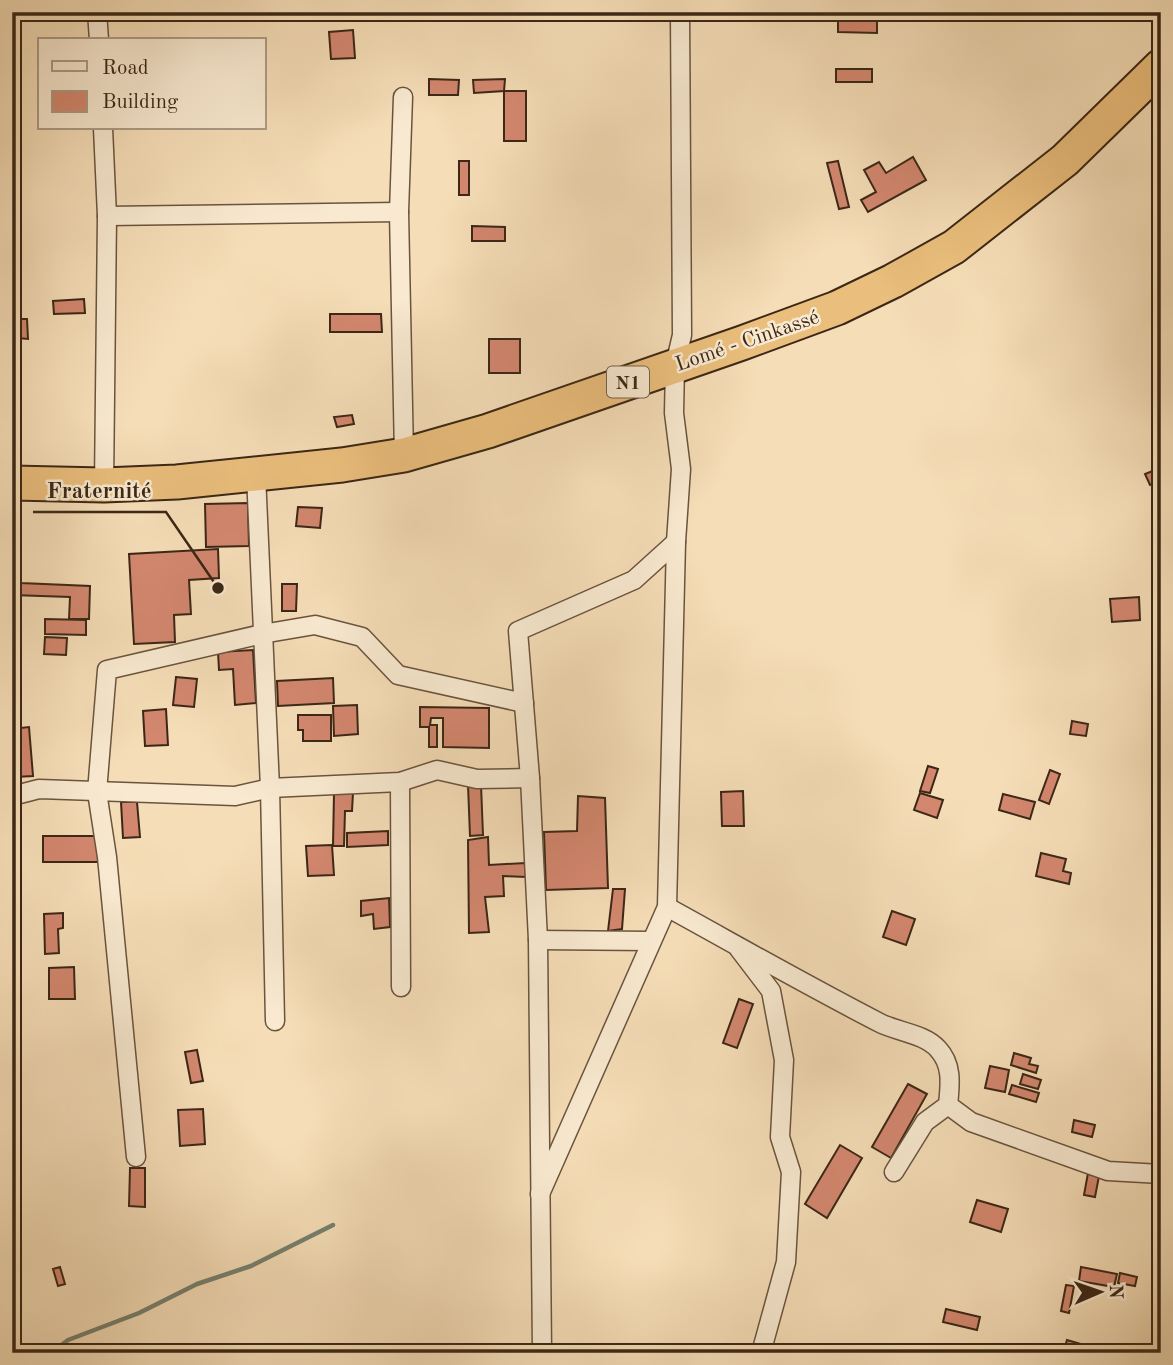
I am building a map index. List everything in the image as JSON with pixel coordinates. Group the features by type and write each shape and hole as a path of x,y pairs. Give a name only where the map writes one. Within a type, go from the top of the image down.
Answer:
{"highway":[{"name":"Lomé - Cinkassé","path":"12,483 104,485 177,482 342,465 404,454 488,431 742,344 837,308 954,247 1065,160 1161,66"}],"street":[{"path":"97,12 99,38"},
{"path":"540,1194 667,907 676,542 681,469 674,413 675,365 682,335 680,12"},
{"path":"403,97 399,212 404,454"},
{"path":"103,130 107,216 104,485"},
{"path":"107,216 399,212"},
{"path":"256,475 270,788 275,1021"},
{"path":"542,1353 538,940 519,631 634,580 676,542"},
{"path":"136,1157 107,857 97,792 107,670 262,634 315,625 362,637 398,675 524,703"},
{"path":"12,796 39,789 235,796 270,788 400,782 437,770 477,779 530,778"},
{"path":"400,782 401,987"},
{"path":"667,907 883,1024 931,1042 947,1062 950,1082 948,1105 925,1122 894,1172"},
{"path":"538,940 650,941"},
{"path":"734,944 771,991 784,1060 780,1137 791,1172 786,1262 761,1353"},
{"path":"948,1105 971,1122 1108,1171 1161,1174"}],"building":[{"path":"838,19 877,19 877,33 838,32"},
{"path":"353,30 355,58 331,59 329,32"},
{"path":"836,69 872,69 872,82 836,82"},
{"path":"429,79 459,80 458,95 429,95"},
{"path":"505,79 504,91 474,93 473,80"},
{"path":"504,91 526,91 526,141 504,141"},
{"path":"913,157 926,180 868,212 861,200 876,192 864,170 879,162 886,173"},
{"path":"459,161 469,161 469,195 459,195"},
{"path":"838,161 849,207 839,209 827,163"},
{"path":"472,226 505,227 505,241 472,241"},
{"path":"84,299 85,313 54,314 53,301"},
{"path":"330,314 381,314 382,332 330,332"},
{"path":"16,319 27,319 28,339 18,338"},
{"path":"489,339 520,339 520,373 489,373"},
{"path":"352,415 354,424 337,427 334,417"},
{"path":"1160,468 1161,480 1150,485 1145,474"},
{"path":"248,503 249,546 206,547 205,504"},
{"path":"298,507 322,508 320,528 296,526"},
{"path":"218,549 219,578 189,580 191,614 174,615 175,642 134,644 129,554"},
{"path":"12,564 21,564 21,583 90,586 89,619 69,619 70,597 12,595"},
{"path":"282,584 297,584 296,611 282,611"},
{"path":"1139,597 1140,620 1112,622 1110,599"},
{"path":"45,619 86,620 86,635 45,634"},
{"path":"45,637 67,638 66,655 44,654"},
{"path":"253,650 256,703 235,705 233,669 219,670 218,652"},
{"path":"176,677 197,679 194,707 173,705"},
{"path":"333,678 334,703 278,706 277,681"},
{"path":"357,705 358,734 334,736 333,706"},
{"path":"420,707 489,708 489,748 443,747 443,718 431,718 430,725 437,725 437,747 429,747 429,727 420,727"},
{"path":"166,709 168,745 145,746 143,711"},
{"path":"298,715 331,715 331,741 303,741 303,730 298,730"},
{"path":"1072,721 1088,724 1086,736 1070,734"},
{"path":"29,727 33,776 15,777 12,729"},
{"path":"928,766 938,769 930,793 920,791"},
{"path":"1050,770 1060,774 1049,804 1039,800"},
{"path":"468,785 481,785 483,835 470,836"},
{"path":"743,791 744,826 722,826 721,792"},
{"path":"334,793 353,793 352,811 345,811 344,846 333,846"},
{"path":"920,793 943,800 937,818 914,810"},
{"path":"1003,794 1035,802 1030,819 999,810"},
{"path":"578,796 605,798 608,888 546,890 544,832 577,831"},
{"path":"121,802 137,802 140,837 123,838"},
{"path":"388,831 388,845 347,847 347,833"},
{"path":"43,836 99,836 99,862 43,862"},
{"path":"488,837 489,865 525,863 526,877 503,876 504,896 485,897 489,932 469,933 468,840"},
{"path":"332,845 334,875 308,876 306,846"},
{"path":"1041,853 1066,859 1063,871 1071,873 1069,884 1036,876"},
{"path":"613,889 625,889 622,929 608,931"},
{"path":"389,898 390,927 374,929 373,914 361,916 361,901"},
{"path":"892,911 915,919 906,945 883,937"},
{"path":"63,913 63,928 58,929 59,953 45,954 44,914"},
{"path":"74,967 75,999 49,999 49,968"},
{"path":"739,999 753,1004 737,1048 723,1043"},
{"path":"197,1050 203,1081 191,1083 185,1052"},
{"path":"1014,1053 1031,1058 1029,1064 1038,1066 1036,1073 1011,1065"},
{"path":"990,1066 1009,1070 1005,1092 985,1088"},
{"path":"1023,1074 1041,1080 1038,1089 1020,1084"},
{"path":"908,1084 927,1094 891,1158 872,1147"},
{"path":"1012,1085 1039,1093 1036,1102 1009,1094"},
{"path":"203,1109 205,1144 180,1146 178,1110"},
{"path":"1074,1120 1095,1125 1092,1137 1072,1132"},
{"path":"840,1145 862,1158 827,1218 805,1204"},
{"path":"130,1168 145,1168 145,1207 129,1206"},
{"path":"1088,1173 1099,1176 1095,1197 1084,1195"},
{"path":"977,1200 1008,1209 1001,1232 970,1222"},
{"path":"60,1267 65,1284 58,1286 53,1269"},
{"path":"1081,1267 1117,1274 1114,1287 1079,1281"},
{"path":"1120,1273 1137,1277 1135,1286 1118,1283"},
{"path":"1066,1285 1074,1286 1069,1313 1061,1311"},
{"path":"946,1309 980,1317 977,1330 943,1322"},
{"path":"1067,1340 1084,1345 1082,1353 1063,1353"}],"waterway":[{"path":"51,1353 68,1340 139,1313 197,1284 251,1266 333,1225"}],"place":[{"name":"Fraternité","path":"218,588"}]}
